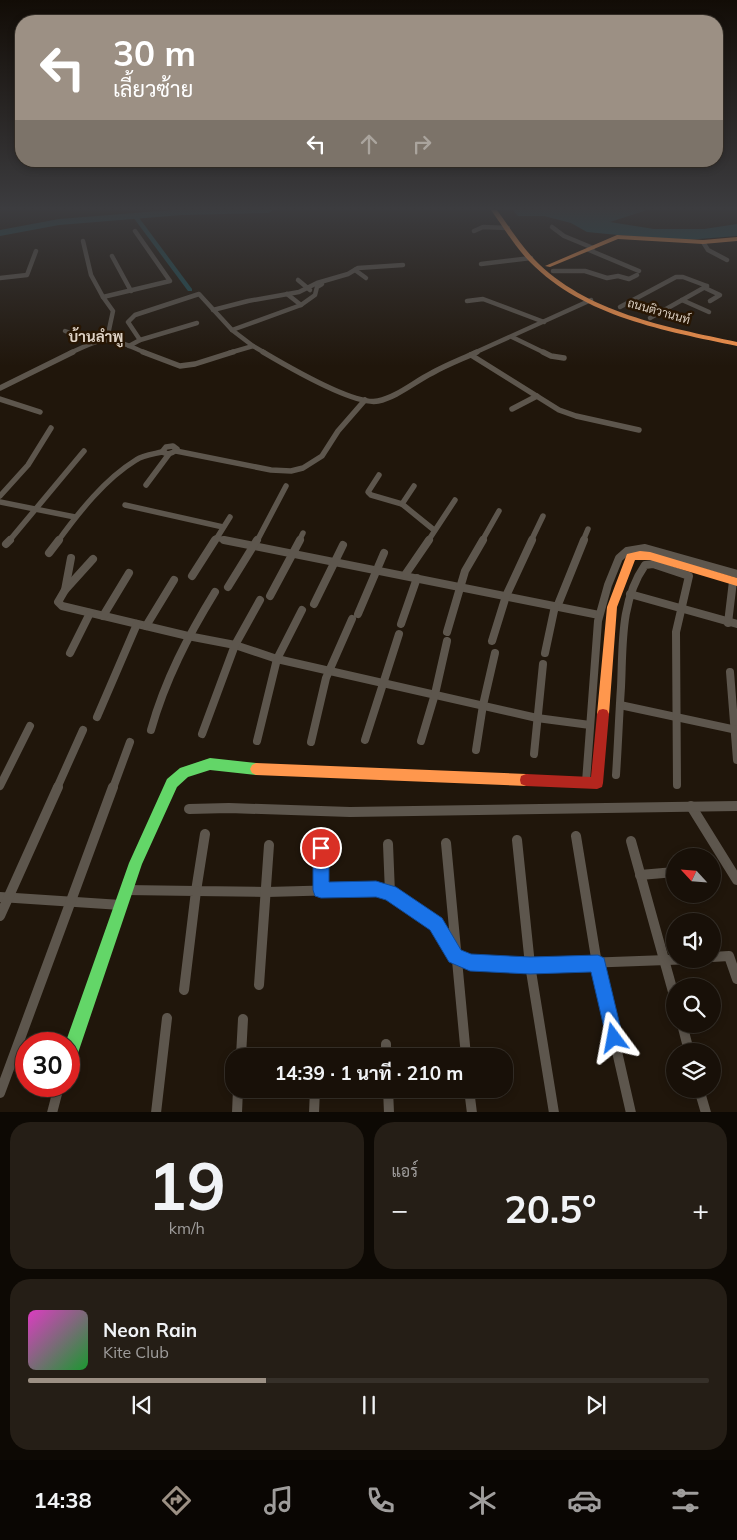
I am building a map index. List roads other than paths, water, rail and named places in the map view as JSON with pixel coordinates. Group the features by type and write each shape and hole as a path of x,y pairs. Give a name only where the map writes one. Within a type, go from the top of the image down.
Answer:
{"street":[{"path":"0,278 27,275 32,262"},
{"path":"88,262 91,275 113,311 107,339"},
{"path":"115,262 131,291"},
{"path":"103,297 170,281 157,262"},
{"path":"481,264 498,262"},
{"name":"ถนนติวานนท์","path":"534,262 555,280 591,300 635,319 737,344"},
{"name":"ถนนติวานนท์","path":"545,262 580,288 620,307 650,318 737,339"},
{"path":"551,268 564,262"},
{"path":"551,268 585,271 607,278 618,276 629,279 638,273 616,262"},
{"path":"213,310 248,301 299,292 364,267 378,268 403,265"},
{"path":"356,270 366,278"},
{"path":"620,307 676,277 683,277 707,286 705,288 720,295 710,301"},
{"path":"298,280 315,295"},
{"path":"232,330 301,305 315,295 317,287 322,284"},
{"path":"650,318 705,288"},
{"path":"140,340 128,322 129,319 141,312 199,294 232,330 253,346 310,379 366,400 382,400 431,373 591,300"},
{"path":"287,294 301,305"},
{"path":"467,301 483,299 544,322"},
{"path":"682,300 709,312"},
{"path":"129,346 140,340 197,323"},
{"path":"65,331 93,341"},
{"path":"512,337 551,356 564,358"},
{"path":"0,388 93,341 107,339 180,366 195,364 253,346"},
{"path":"471,354 559,410 576,416 639,430"},
{"path":"512,408 537,396"},
{"path":"0,399 40,412"},
{"path":"146,485 166,453 164,448 168,446 175,447 176,451 271,470 303,468 322,456 338,431 366,400"},
{"path":"0,496 28,465 51,428"},
{"path":"6,544 84,451"},
{"path":"49,553 75,517 101,489 130,464 145,456 166,453"},
{"path":"379,475 368,492 371,495 402,504 434,530"},
{"path":"228,586 254,546 286,486"},
{"path":"402,504 414,486"},
{"path":"406,575 455,500"},
{"path":"0,502 75,517"},
{"path":"125,505 223,527"},
{"path":"447,632 465,572 499,511"},
{"path":"492,641 506,596 543,516"},
{"path":"192,576 230,517"},
{"path":"545,653 556,606 588,529"},
{"path":"270,596 294,554 303,533"},
{"path":"216,538 599,615"},
{"path":"314,604 343,545"},
{"path":"586,782 599,615 619,556 631,549 654,549 736,579"},
{"path":"311,742 326,678 332,670 384,553"},
{"path":"77,1032 143,846 172,783 184,772 210,764 268,770 597,783 612,607 631,557 640,555 655,557 736,579"},
{"path":"65,590 71,558"},
{"path":"93,559 65,590 58,602 59,605 188,636 235,645 277,659 537,718 590,726"},
{"path":"616,775 624,627 630,594 641,570 645,565 653,564 689,576 676,632 676,785"},
{"path":"103,616 129,573"},
{"path":"402,624 417,578"},
{"path":"728,623 736,579"},
{"path":"146,626 174,580"},
{"path":"151,730 175,664 188,636 215,592"},
{"path":"630,594 737,624"},
{"path":"202,734 235,645 260,600"},
{"path":"257,741 277,659 302,610"},
{"path":"70,653 90,613"},
{"path":"97,717 137,624"},
{"path":"365,740 398,634"},
{"path":"421,741 435,694 447,641"},
{"path":"476,750 483,705 495,653"},
{"path":"534,754 543,664"},
{"path":"730,672 737,760"},
{"path":"620,705 736,730"},
{"path":"0,786 30,726"},
{"path":"0,916 4,897 83,730"},
{"path":"0,1093 130,742"},
{"path":"691,806 737,880"},
{"path":"189,809 250,808 300,812 350,812 737,806"},
{"path":"184,990 205,834"},
{"path":"576,836 598,964 631,1112"},
{"path":"517,840 530,965 554,1112"},
{"path":"631,841 669,978"},
{"path":"446,843 455,956 465,1048"},
{"path":"388,844 390,893"},
{"path":"259,985 269,845"},
{"path":"321,848 321,890"},
{"path":"640,875 666,873"},
{"path":"126,890 267,892 376,889 390,893 436,924 455,956 470,963 530,965 665,961"},
{"path":"4,897 121,905"},
{"path":"721,956 729,956 737,978"},
{"path":"156,1112 167,1018"},
{"path":"242,1048 244,1019"},
{"path":"52,1112 56,1097"},
{"path":"236,1112 237,1098"},
{"path":"314,1112 315,1098"},
{"path":"388,1098 389,1112"},
{"path":"470,1098 472,1112"},
{"path":"702,1098 706,1112"}],"waterway":[{"path":"169,262 190,290"}],"district":[{"name":"บ้านลำพู","path":"96,336"}]}
